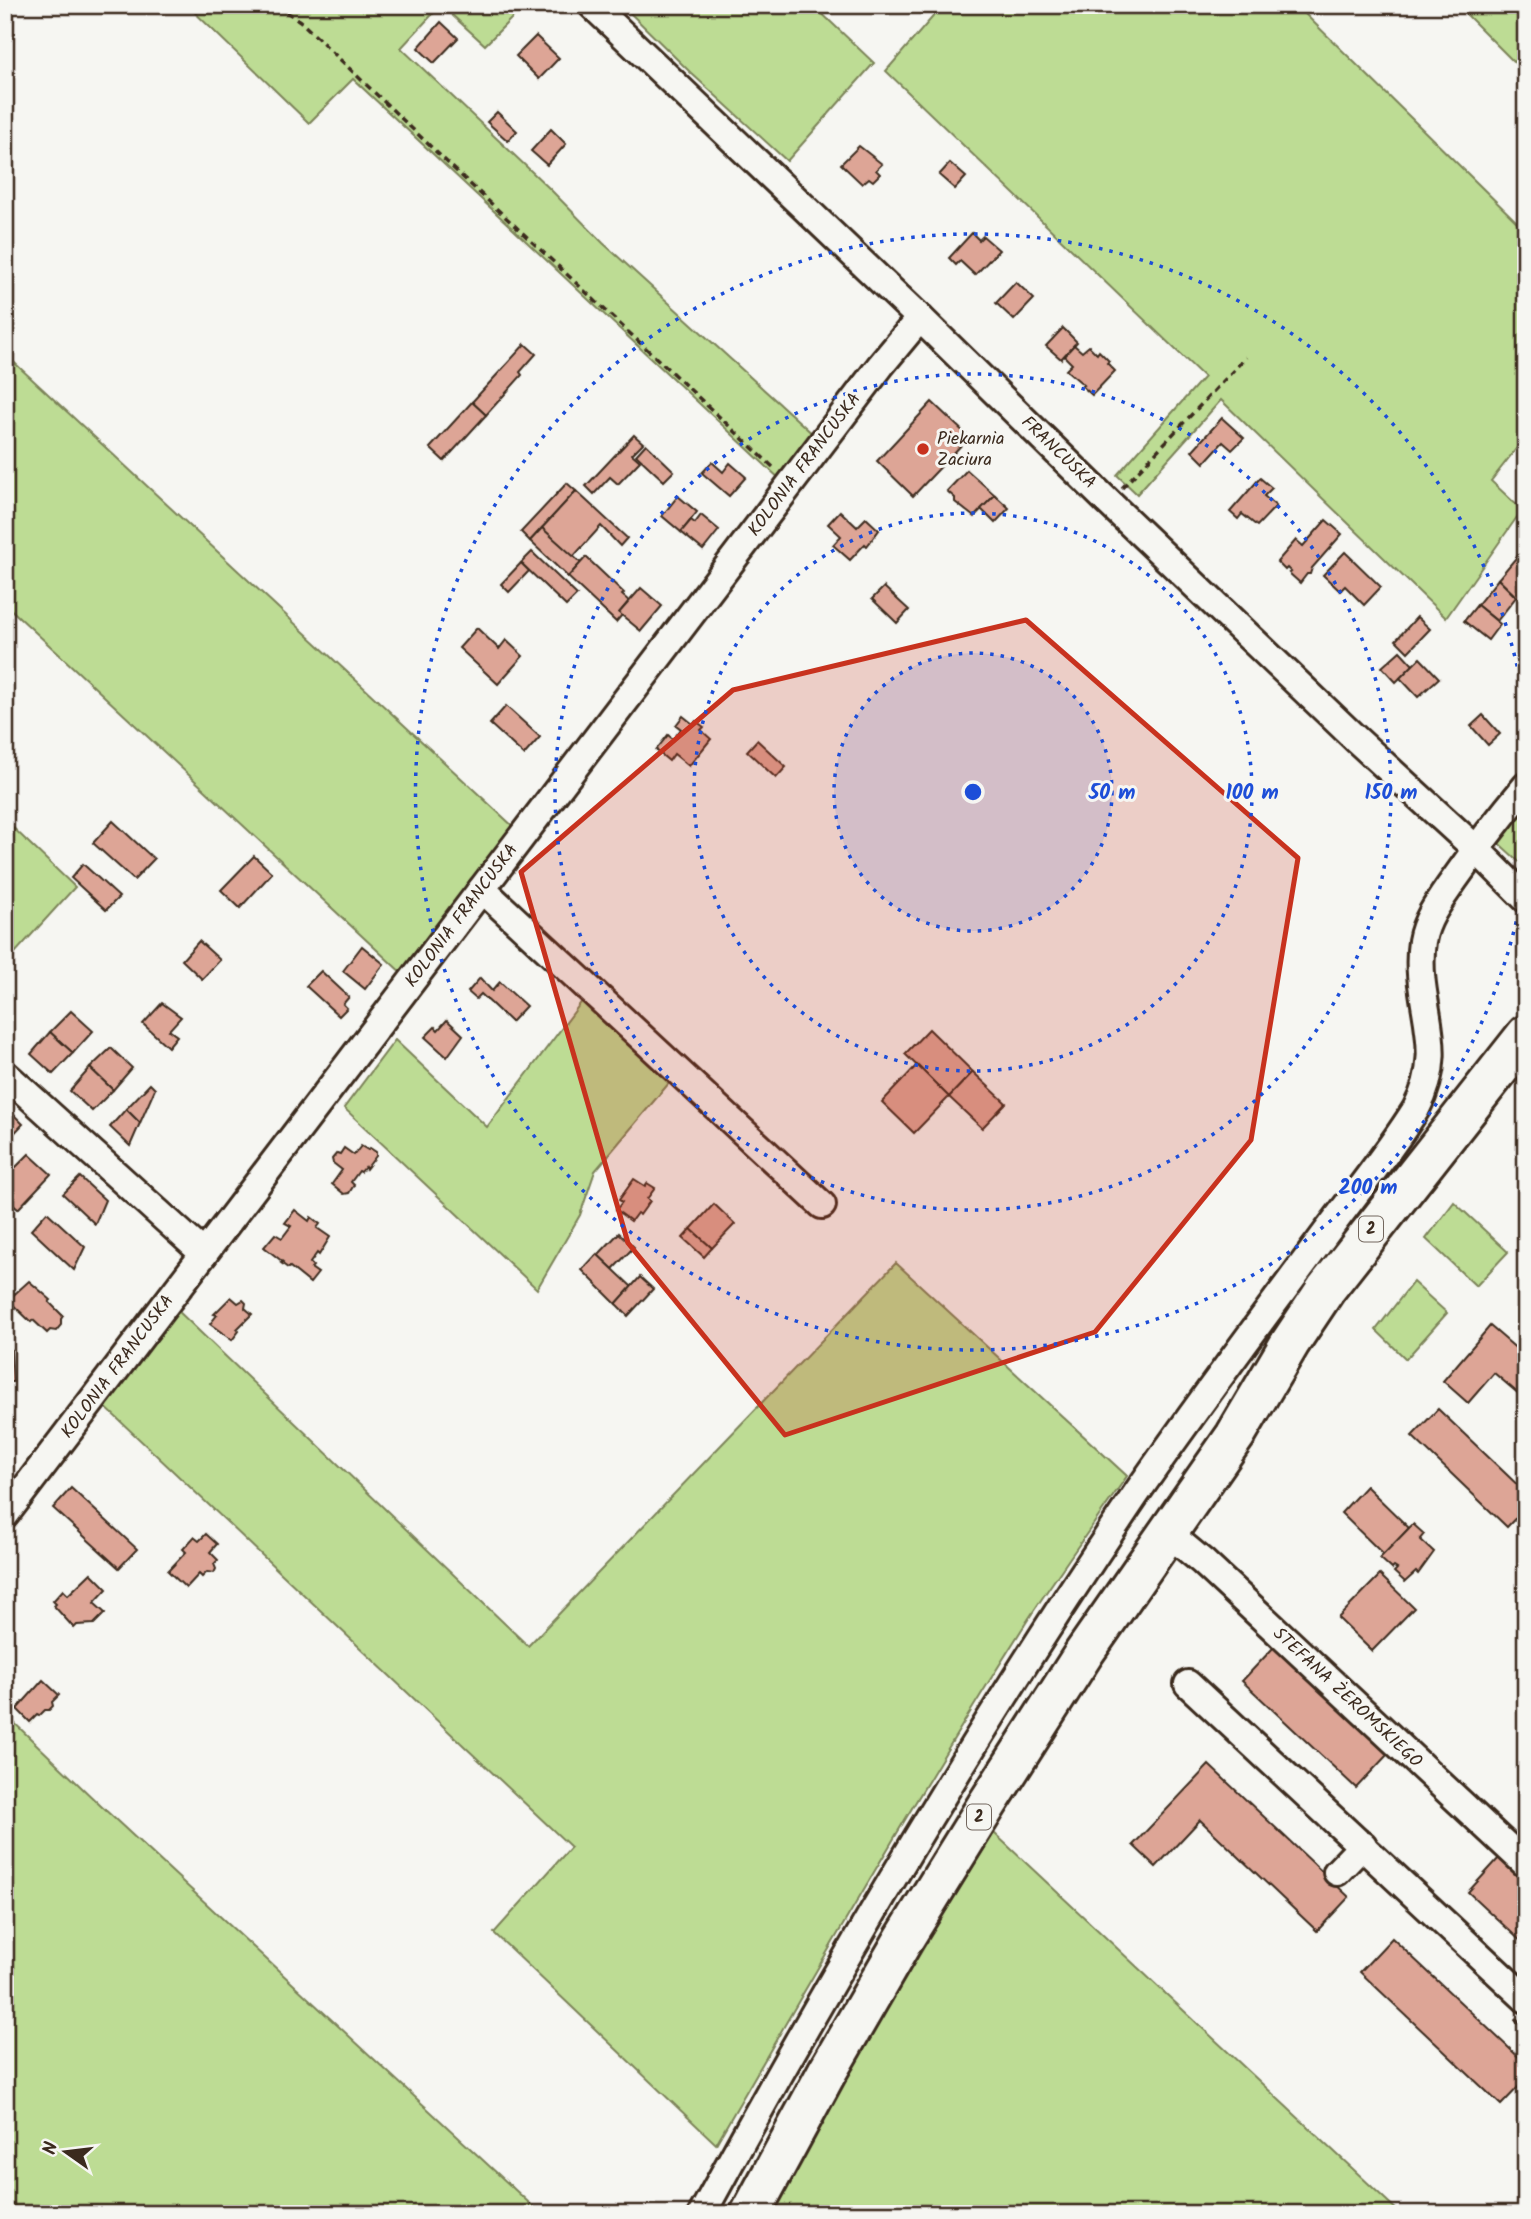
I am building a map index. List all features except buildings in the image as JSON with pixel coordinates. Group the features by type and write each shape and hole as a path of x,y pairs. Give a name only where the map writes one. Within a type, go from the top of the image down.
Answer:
{"highway":[{"name":"2","path":"750,2214 827,2072 964,1842 1084,1653 1235,1436 1307,1315 1346,1261 1526,1035"},
{"name":"2","path":"1235,1436 1309,1352 1526,1077"}],"street":[{"name":"FRANCUSKA","path":"592,5 920,318 1108,502 1526,899"},
{"name":"KOLONIA FRANCUSKA","path":"5,1515 791,483 920,318"},
{"path":"702,2214 785,2063 946,1788 1134,1497 1416,1109 1425,1093 1433,1055 1421,966 1422,940 1435,908 1476,849 1526,786"},
{"path":"482,889 822,1205"},
{"path":"5,1074 204,1254"},
{"name":"STEFANA ŻEROMSKIEGO","path":"1167,1532 1526,1864"},
{"path":"1188,1684 1526,1999"},
{"path":"1337,1872 1363,1845"}],"path":[{"path":"276,5 300,21 791,483"},
{"path":"1108,502 1246,357"}],"highlighted area":[{"path":"1026,620 1298,858 1251,1140 1095,1332 785,1435 628,1243 521,872 733,690"}],"green space":[{"path":"187,5 441,5 401,48 603,243 816,437 783,482 353,79 309,123"},
{"path":"441,5 525,5 485,45"},
{"path":"622,5 813,5 874,63 787,161"},
{"path":"943,5 1296,5 1526,231 1526,436 1491,481 1522,510 1446,618 1221,400 1137,494 1117,475 1204,377 886,71"},
{"path":"1457,5 1526,5 1526,74"},
{"path":"5,354 517,830 405,976 5,604"},
{"path":"1526,799 1526,868 1494,839"},
{"path":"5,820 75,887 5,964"},
{"path":"586,996 675,1076 595,1171 580,1215 537,1289 344,1108 395,1040 487,1127"},
{"path":"1454,1202 1508,1252 1476,1286 1426,1239"},
{"path":"896,1263 1127,1476 1047,1590 943,1756 716,2144 494,1933 571,1847 102,1404 174,1307 528,1646"},
{"path":"1413,1282 1447,1313 1406,1359 1376,1330"},
{"path":"5,1714 541,2214 23,2214 5,2197"},
{"path":"994,1833 1401,2214 773,2214 880,2021"}],"place":[{"name":"Piekarnia Zaciura","path":"923,449"}]}
